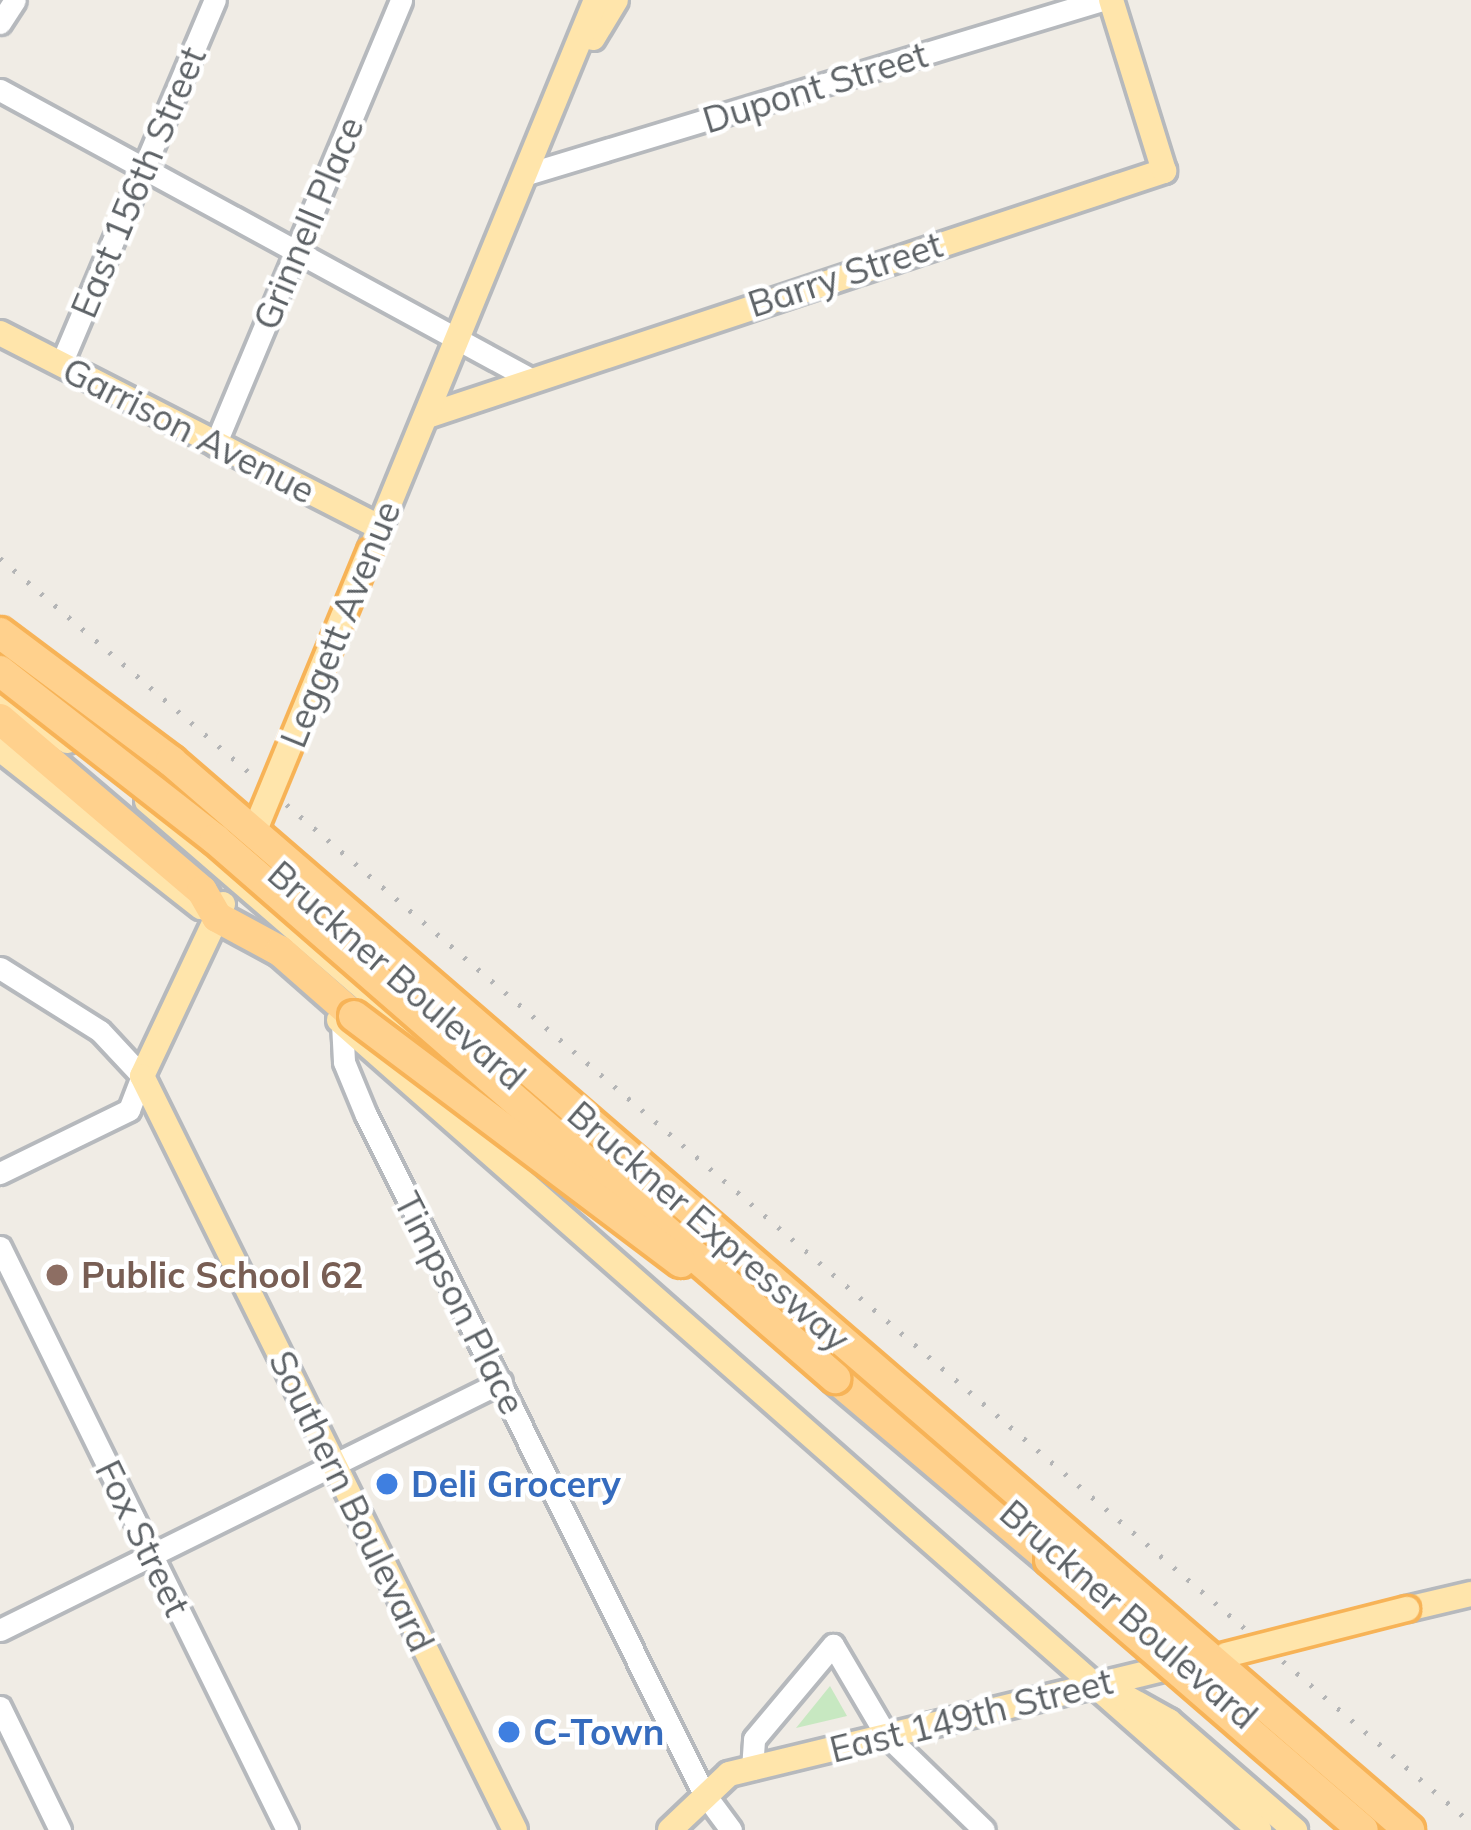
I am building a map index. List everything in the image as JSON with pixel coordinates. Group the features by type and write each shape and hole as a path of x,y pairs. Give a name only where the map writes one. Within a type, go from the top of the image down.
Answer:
{"highway":[{"name":"Bruckner Expressway","path":"0,633 155,748 1409,1830"},
{"name":"Bruckner Expressway","path":"0,670 215,839 1363,1830"},
{"path":"7,734 202,892 217,917 280,951 348,1020 835,1378"}],"main road":[{"name":"Leggett Avenue","path":"142,1076 233,882 574,64 596,0"},
{"path":"574,64 616,0"},
{"name":"Barry Street","path":"427,416 526,376 1164,171 1112,0"},
{"name":"Garrison Avenue","path":"0,333 215,445 375,539"},
{"name":"Bruckner Boulevard","path":"0,653 252,836 1185,1664 1381,1830"},
{"name":"Bruckner Boulevard","path":"0,694 149,803 233,882 1344,1830"},
{"name":"Bruckner Boulevard","path":"348,1020 1099,1682 1259,1830"},
{"name":"Southern Boulevard","path":"142,1076 515,1830"},
{"name":"East 149th Street","path":"670,1830 703,1792 752,1768 1471,1594"},
{"name":"Bruckner Boulevard","path":"1099,1682 1169,1721 1295,1830"}],"street":[{"path":"0,23 15,0"},
{"name":"East 156th Street","path":"61,364 215,0"},
{"name":"Grinnell Place","path":"215,445 400,0"},
{"name":"Dupont Street","path":"527,174 1102,0"},
{"path":"0,90 526,376"},
{"name":"Southern Boulevard","path":"0,968 100,1031 142,1076"},
{"name":"Timpson Place","path":"348,1020 344,1062 366,1115 703,1792 731,1830"},
{"name":"Leggett Avenue","path":"0,1173 129,1110 142,1076"},
{"name":"Fox Street","path":"0,1246 286,1830"},
{"path":"0,1630 501,1382"},
{"name":"East 149th Street","path":"752,1768 754,1739 833,1645 886,1735"},
{"path":"0,1707 60,1830"},
{"path":"886,1735 984,1830"}],"green space":[{"path":"830,1686 847,1716 796,1728"}],"railway":[{"path":"0,558 1471,1823"}],"place":[{"name":"Public School 62","path":"57,1275"},
{"name":"Deli Grocery","path":"387,1484"},
{"name":"C-Town","path":"509,1732"}]}
